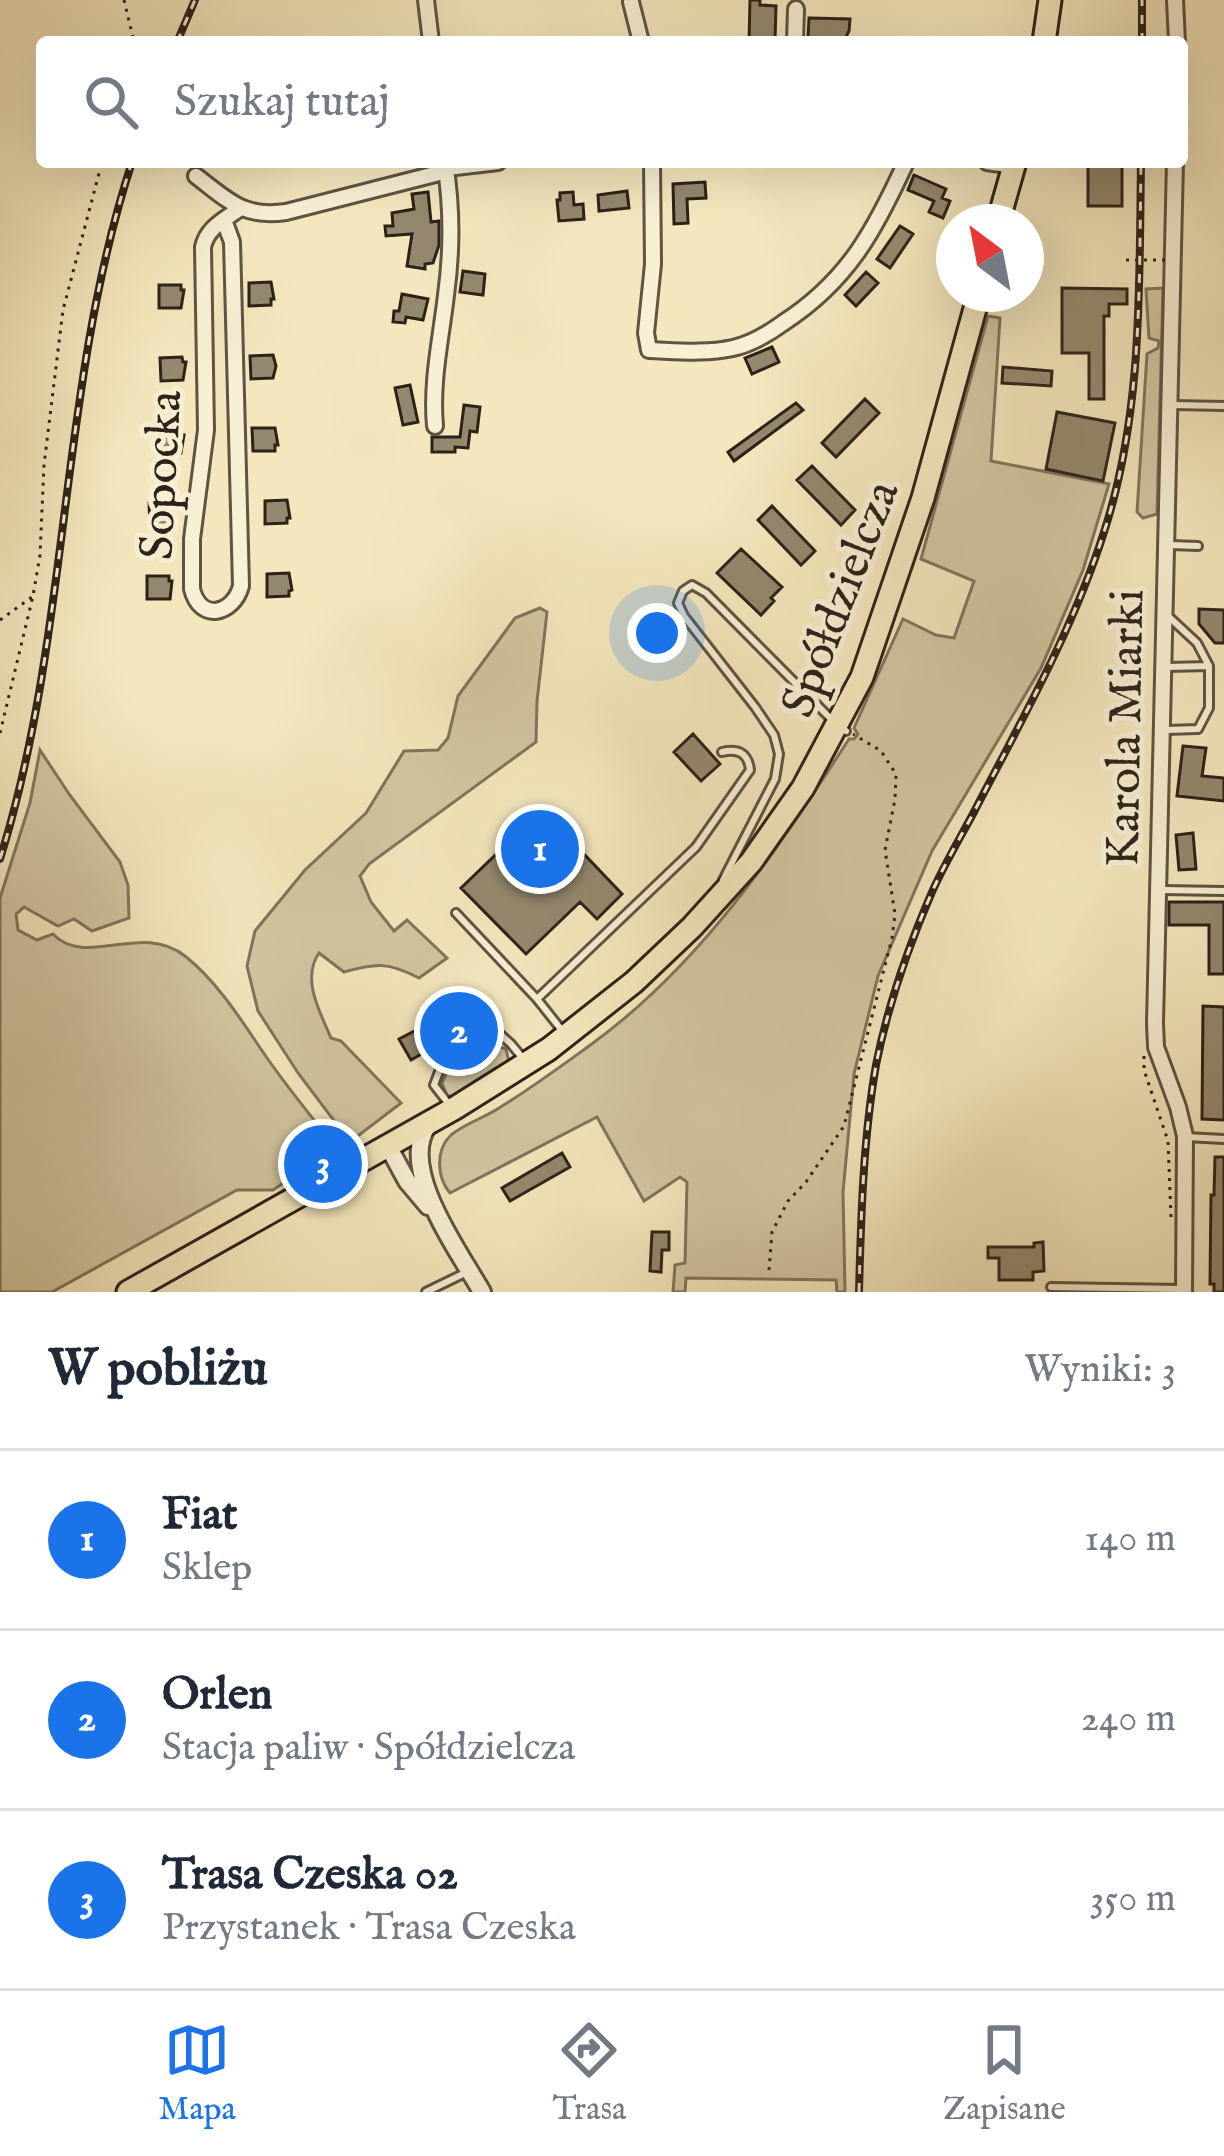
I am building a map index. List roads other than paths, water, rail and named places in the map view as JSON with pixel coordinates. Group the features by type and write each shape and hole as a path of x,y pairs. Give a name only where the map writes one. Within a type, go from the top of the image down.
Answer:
{"main road":[{"path":"1045,35 1050,0"},
{"path":"1003,204 1013,168"},
{"name":"Spółdzielcza","path":"128,1292 388,1146 438,1110 527,1064 634,982 722,895 781,822 842,728 923,498 974,312"}],"street":[{"path":"426,0 429,36"},
{"path":"1045,35 1060,0"},
{"path":"1175,0 1177,36"},
{"path":"631,2 640,36"},
{"path":"794,36 796,9"},
{"path":"196,176 239,209 262,214 286,212 442,168"},
{"path":"436,426 433,396 450,238 446,168"},
{"path":"652,168 649,350 700,352 737,347 770,332 818,298 856,257 881,218 903,168"},
{"name":"Karola Miarki","path":"1175,168 1156,1047 1185,1136 1184,1290"},
{"path":"224,220 239,209"},
{"name":"Sopocka","path":"224,220 232,242 241,586 236,600 214,611 200,606 192,596 192,539 206,430 202,247 206,236 224,220"},
{"path":"422,1176 419,1142 438,1110"},
{"path":"388,1146 404,1150 422,1176 437,1215 482,1292"},
{"path":"388,1146 407,1181 437,1215"}],"lane":[{"path":"1169,404 1224,406"},
{"path":"1166,544 1198,546"},
{"path":"722,895 724,875 775,779 779,754 755,707 684,616 678,603 683,590 692,585 706,593 842,728"},
{"path":"1162,730 1198,729 1209,708 1211,689 1209,666 1197,643 1165,613"},
{"path":"1163,667 1209,666"},
{"path":"1211,689 1224,689"},
{"path":"537,1000 696,847 750,770 743,754 722,752"},
{"path":"1158,890 1224,890"},
{"path":"456,913 566,1036"},
{"path":"438,1110 434,1085 443,1061 431,1014 459,998 527,1064"},
{"path":"434,1085 438,1110"},
{"path":"1185,1136 1224,1139"},
{"path":"426,1292 470,1270"},
{"path":"1051,1287 1184,1290"}],"railway":[{"path":"180,36 195,0"},
{"path":"1142,0 1142,36"},
{"path":"0,859 40,686 90,334 130,168"},
{"path":"859,1292 872,1093 900,977 937,882 1062,640 1117,487 1136,348 1141,168"}],"place":[{"name":"Fiat","path":"540,849"},
{"name":"Orlen","path":"459,1031"},
{"name":"Trasa Czeska 02","path":"323,1164"}]}
